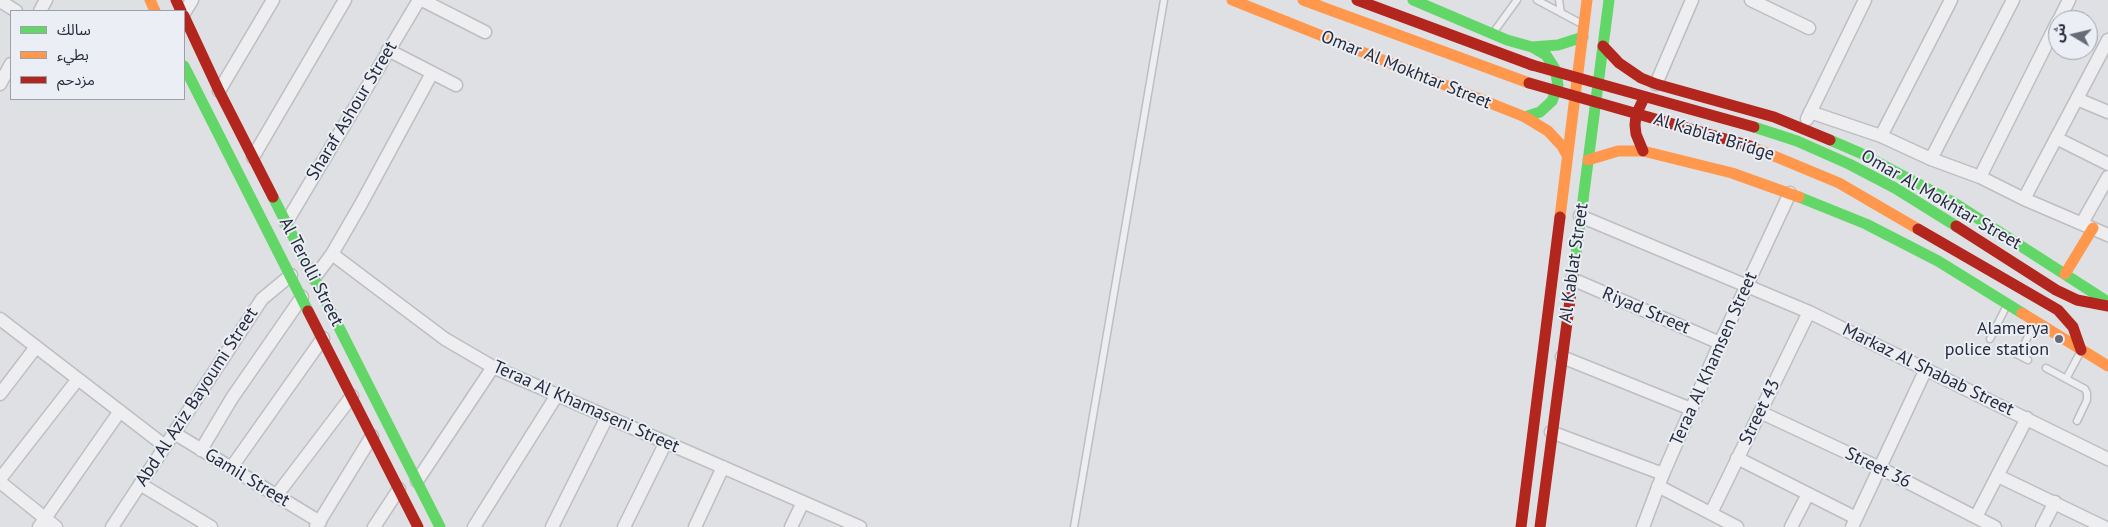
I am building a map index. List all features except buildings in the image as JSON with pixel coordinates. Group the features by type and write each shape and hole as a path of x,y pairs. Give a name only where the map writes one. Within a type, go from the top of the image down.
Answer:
{"main road":[{"name":"Omar Al Mokhtar Street","path":"1232,0 1525,117 1548,131 1562,146 1567,155"},
{"name":"Al Kablat Bridge","path":"1304,0 1529,83 1750,146 1839,183 2049,304 2062,314 2073,327 2081,350"},
{"name":"Al Kablat Bridge","path":"1358,0 1532,65 1754,127 1797,141 1849,164 1895,188 2056,290 2077,300 2108,306"},
{"path":"1413,0 1532,47 1546,55 1556,69 1558,85 1552,101 1540,112 1525,117"},
{"name":"Al Kablat Street","path":"1521,527 1587,0"},
{"name":"Al Kablat Street","path":"1540,527 1609,0"},
{"name":"Al Terolli Street","path":"185,18 219,91 440,527"},
{"path":"1532,47 1558,45 1583,37"},
{"name":"Omar Al Mokhtar Street","path":"1603,46 1628,70 1656,84 1730,103 1802,128 1860,153 1910,178 2108,302"},
{"path":"186,71 207,66"},
{"name":"Al Terolli Street","path":"186,71 418,527"},
{"path":"1643,151 1636,134 1636,115 1643,98 1656,84"},
{"path":"1588,160 1618,151 1643,151 1717,169 1790,192 1866,224 1938,261 2108,366"},
{"path":"2064,274 2087,226"}],"street":[{"path":"185,11 192,0"},
{"path":"219,91 273,0"},
{"path":"253,157 345,0"},
{"path":"420,0 485,32"},
{"name":"Sharaf Ashour Street","path":"286,223 388,50 420,0"},
{"path":"1656,84 1692,0"},
{"path":"1751,0 1809,28"},
{"path":"1802,128 1865,0"},
{"path":"1881,136 1951,0"},
{"path":"1931,159 2013,0"},
{"path":"0,1 14,10"},
{"path":"2024,199 2077,99 2105,54 2108,40"},
{"path":"1980,177 2048,41"},
{"path":"388,50 456,85"},
{"path":"2,78 10,66"},
{"path":"314,278 332,254 361,204 432,72"},
{"path":"2077,99 2108,112"},
{"name":"Omar Al Mokhtar Street","path":"1810,112 1881,136 1931,159 1980,177 2024,199 2108,235"},
{"path":"2056,138 2108,164"},
{"path":"2087,226 2108,177"},
{"name":"Teraa Al Khamsen Street","path":"1643,527 1663,474 1720,343 1790,192"},
{"name":"Markaz Al Shabab Street","path":"1580,216 1809,312 2108,459"},
{"name":"Teraa Al Khamaseni Street","path":"332,254 445,339 493,368 860,527"},
{"name":"Abd Al Aziz Bayoumi Street","path":"112,527 262,298 291,275"},
{"name":"Riyad Street","path":"1572,279 1720,343"},
{"path":"201,450 232,398 302,297"},
{"name":"Street 43","path":"1711,513 1809,312"},
{"path":"0,319 165,446"},
{"path":"230,468 323,338"},
{"path":"0,394 36,346"},
{"path":"1562,357 1692,409"},
{"path":"417,481 493,368"},
{"path":"1738,458 1808,494 1854,523 1926,369"},
{"path":"56,527 42,523 0,480 78,379"},
{"path":"474,527 557,395"},
{"path":"276,496 352,396"},
{"path":"42,523 120,411"},
{"name":"Street 36","path":"1760,412 1880,468 1995,527"},
{"path":"552,527 607,417"},
{"path":"1976,517 2027,418"},
{"path":"1551,432 1663,474"},
{"name":"Gamil Street","path":"174,433 318,524"},
{"path":"318,524 372,436"},
{"path":"624,527 666,442"},
{"path":"695,527 723,467"},
{"path":"1998,476 2104,527"},
{"path":"140,484 211,527"},
{"path":"1658,486 1738,527"},
{"path":"374,527 399,490"},
{"path":"1791,527 1808,494"},
{"path":"791,527 804,502"},
{"path":"2042,527 2055,502"}],"lane":[{"path":"1074,527 1164,0"},
{"path":"1493,33 1517,0"},
{"path":"1536,0 1584,25"},
{"path":"1559,0 1561,12"},
{"path":"1990,339 2008,304"},
{"path":"2019,355 2035,322"},
{"path":"2005,348 2028,360"},
{"path":"2066,379 2081,350"},
{"path":"2046,368 2087,392 2087,400 2078,421"}],"traffic: fast":[{"path":"1413,0 1507,40 1532,47 1558,45 1583,37"},
{"path":"1573,277 1609,0"},
{"path":"1525,117 1540,112 1552,101 1558,85 1555,69 1546,55 1532,47"},
{"path":"185,68 308,311"},
{"path":"1754,127 1797,141 1849,164 1895,188 1956,226"},
{"path":"1830,140 1860,153 1951,201 2108,302"},
{"path":"273,197 440,527"},
{"path":"1799,197 1866,224 1938,261 2022,313"}],"traffic: slow":[{"path":"150,0 155,10"},
{"path":"1232,0 1525,117 1548,131 1562,146 1567,155"},
{"path":"1303,0 1529,83"},
{"path":"1560,217 1587,0"},
{"path":"1750,146 1839,183 1918,229"},
{"path":"1588,160 1618,151 1643,151 1732,173 1799,197"},
{"path":"2065,274 2093,228"},
{"path":"2022,313 2108,366"}],"traffic: jam":[{"path":"176,0 181,10"},
{"path":"1357,0 1532,65"},
{"path":"185,18 219,91 273,197"},
{"path":"1603,46 1619,63 1641,78 1656,84 1774,117 1830,140"},
{"path":"1532,65 1754,127"},
{"path":"1529,83 1750,146"},
{"path":"1643,100 1636,115 1635,125 1636,134 1643,151"},
{"path":"1521,527 1560,217"},
{"path":"1956,226 2056,290 2077,300 2108,306"},
{"path":"1918,229 2058,310 2073,327 2081,350"},
{"path":"1540,527 1573,277"},
{"path":"308,311 418,527"}],"place":[{"name":"Alamerya police station","path":"2059,339"}]}
